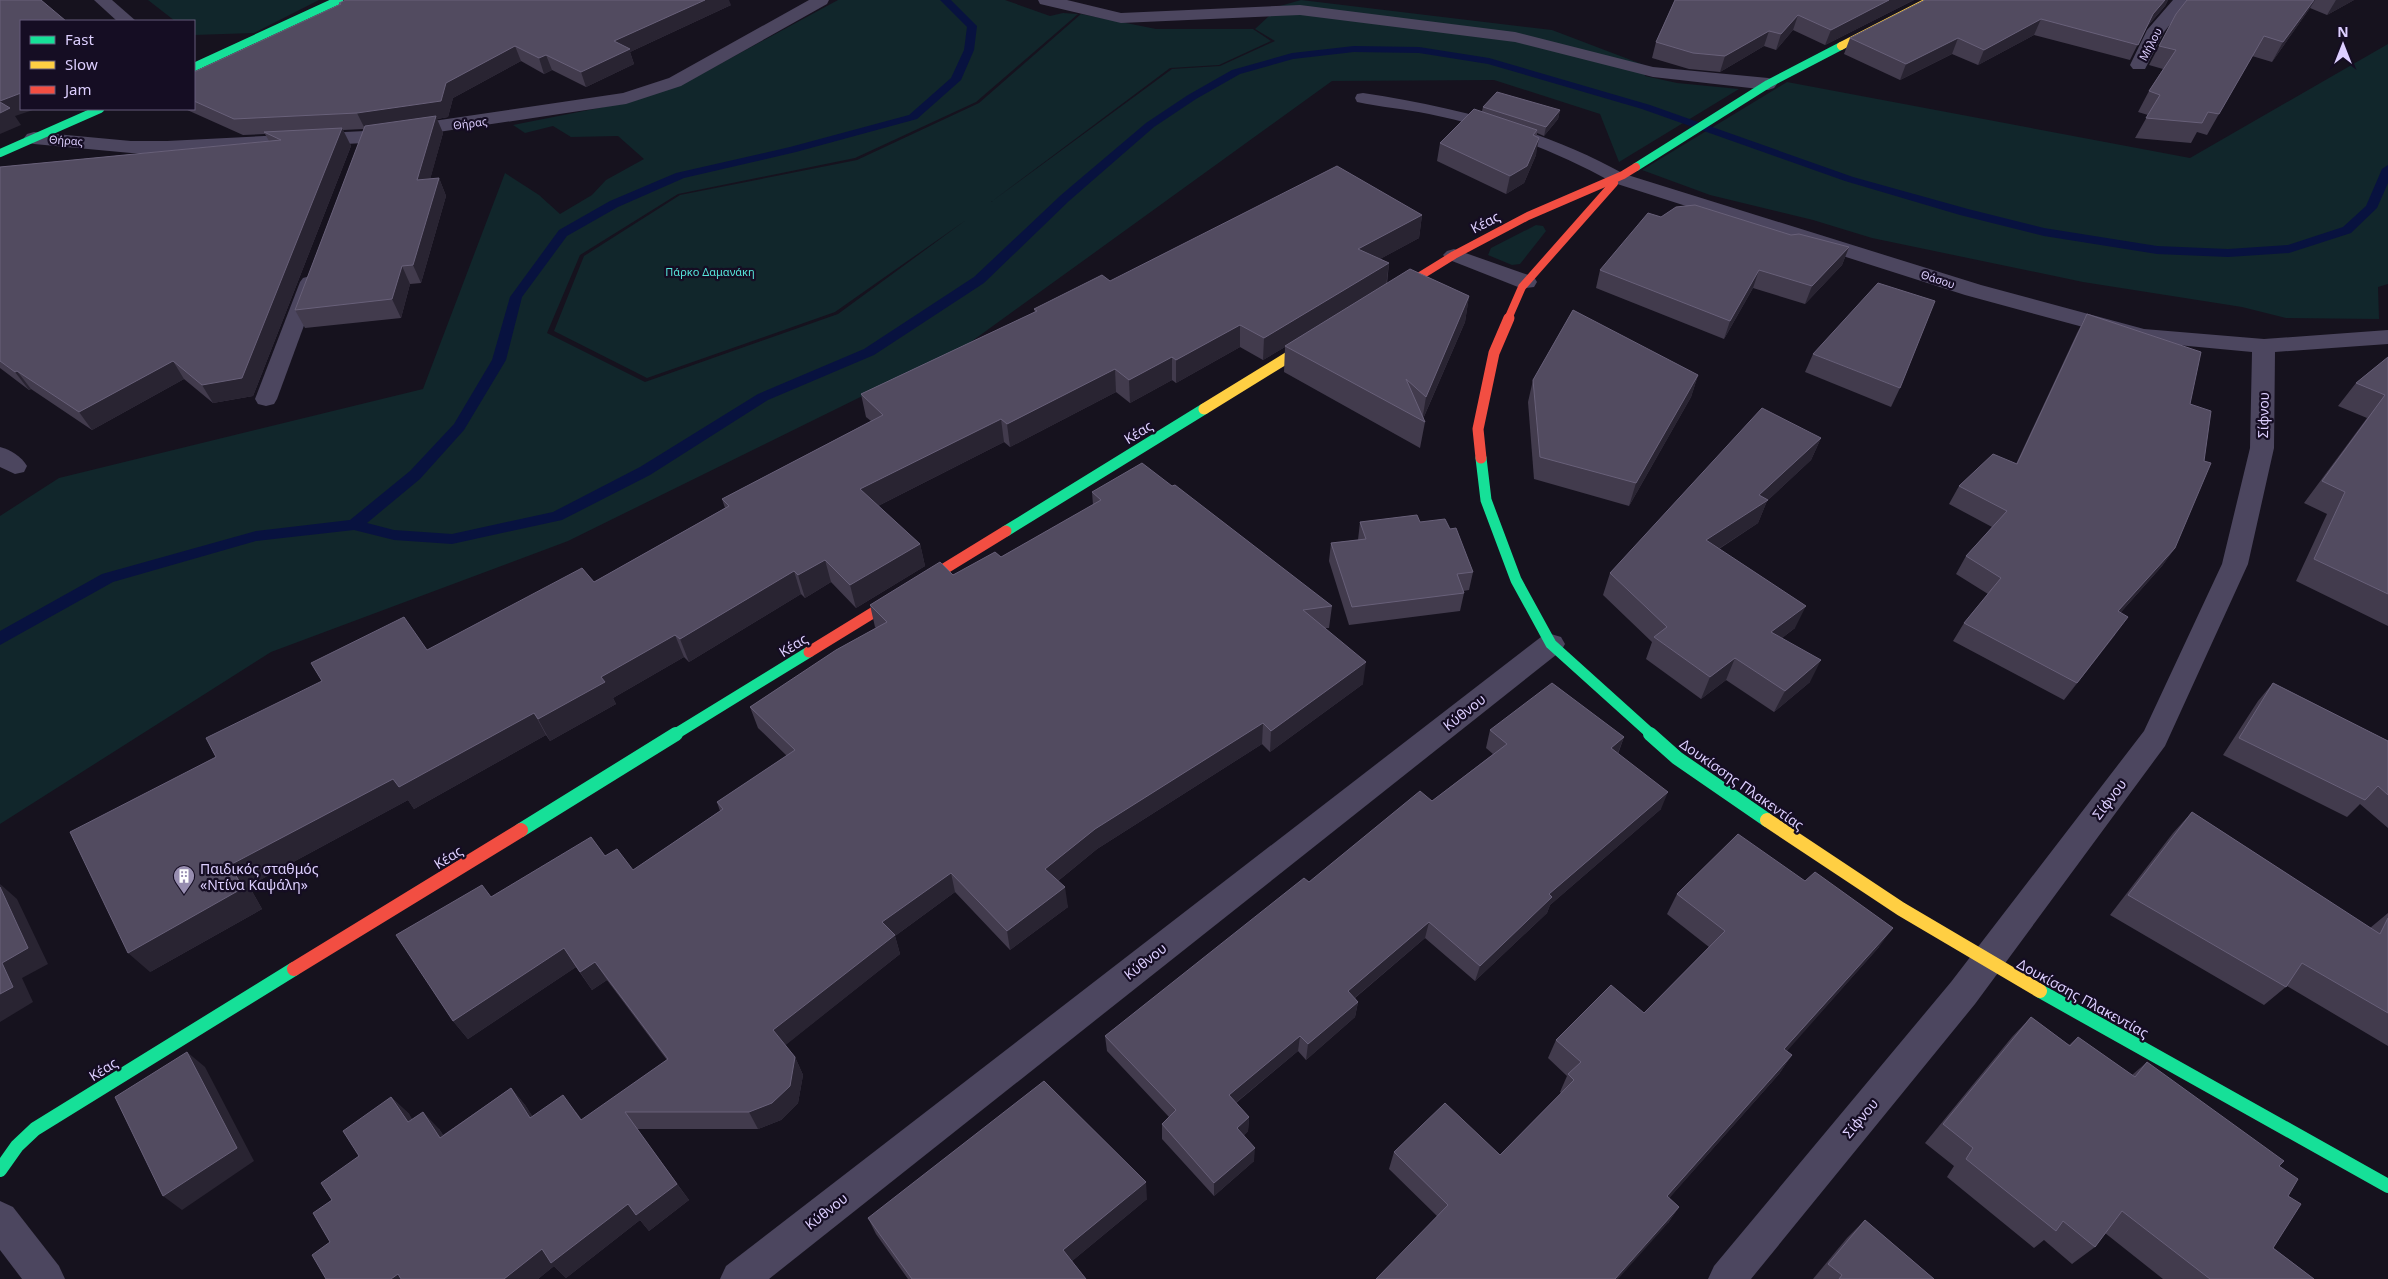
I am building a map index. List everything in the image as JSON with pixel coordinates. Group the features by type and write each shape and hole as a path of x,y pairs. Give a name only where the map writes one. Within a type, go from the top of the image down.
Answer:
{"street":[{"path":"102,0 125,20"},
{"path":"195,67 339,0"},
{"name":"Θήρας","path":"34,138 131,147 361,146 626,98 675,82 821,0"},
{"path":"1046,0 1122,18 1300,10 1515,37 1653,72 1765,86"},
{"path":"1620,177 1765,86 1931,0"},
{"name":"Μήλου","path":"2139,65 2156,30 2182,0"},
{"path":"0,153 98,110"},
{"name":"Κέας","path":"1378,302 1454,255 1528,216 1620,177"},
{"name":"Δουκίσσης Πλακεντίας","path":"1620,177 1522,287 1494,353 1478,429 1486,500 1516,580 1551,644 1677,758 1818,856 1988,962 2388,1186"},
{"name":"Θάσου","path":"1620,177 1973,290 2091,324 2143,336 2264,346"},
{"path":"1454,255 1526,282"},
{"name":"Κέας","path":"0,1170 17,1146 35,1129 1327,333"},
{"path":"2264,346 2388,337"},
{"name":"Σίφνου","path":"1727,1279 1988,962 2155,738 2235,564 2262,448 2264,346"},
{"name":"Κύθνου","path":"739,1279 1551,644"},
{"path":"0,1220 46,1279"}],"lane":[{"path":"1363,98 1414,106 1528,137 1577,156 1620,177"},
{"path":"266,399 317,263"}],"green space":[{"path":"148,0 319,0 254,33 195,35 195,20 174,20"},
{"name":"Πάρκο Δαμανάκη","path":"838,0 1005,0 1050,16 1063,13 1078,14 976,102 855,158 678,194 580,255 547,333 645,382 838,314 966,220 835,312 647,378 554,331 584,256 680,195 857,160 979,103 1081,14 1156,29 1253,29 1271,41 1219,65 1170,68 991,202 1172,69 1220,66 1275,41 1255,29 1280,6 1301,0 1552,30 1644,65 1645,76 1677,83 1739,89 1619,162 1600,114 1494,80 1332,81 968,344 568,541 271,652 0,824 0,516 59,478 423,389 505,173 539,195 560,214 592,195 606,180 644,159 618,136 571,137 553,126 525,133 513,125 629,102 681,85"},
{"path":"2388,44 2388,284 2378,287 2379,319 2286,318 2242,307 2083,282 1872,238 1813,220 1710,195 1642,170 1787,82 2190,158"},
{"path":"1536,225 1543,226 1546,231 1520,264 1512,265 1488,255 1491,248"}],"building":[{"path":"0,0 41,0 65,20 20,20 20,93 0,101"},
{"path":"346,0 705,0 614,41 630,49 581,72 546,55 539,58 515,46 446,83 441,101 357,113 234,119 195,101 195,72 341,4 339,3"},
{"path":"1675,0 1889,0 1831,30 1798,15 1781,34 1769,31 1725,56 1693,53 1656,42"},
{"path":"1925,0 2165,0 2153,14 2138,45 2041,19 1984,50 1958,38 1906,64 1850,38"},
{"path":"2187,0 2314,0 2283,42 2264,36 2219,114 2208,112 2202,123 2146,118 2160,95 2149,91 2176,50 2159,46 2176,14"},
{"path":"1497,92 1560,110 1546,127 1483,107"},
{"path":"0,102 10,108 0,113"},
{"path":"1474,109 1537,130 1533,135 1539,138 1527,166 1510,176 1440,143"},
{"path":"436,116 417,180 439,178 413,265 402,266 392,299 295,310 365,126"},
{"path":"342,128 242,378 202,385 173,361 79,412 0,361 0,167 281,140 264,132"},
{"path":"1337,166 1422,215 1358,249 1389,263 1264,338 1240,325 1176,360 1172,357 1129,380 1115,369 1007,424 1001,419 860,489 920,544 850,585 825,560 798,575 794,571 680,639 675,635 601,677 605,682 538,719 534,713 399,787 393,779 230,865 243,888 128,953 70,832 216,757 206,738 322,681 311,663 404,617 427,650 582,568 594,582 729,506 722,499 883,415 861,394 1037,311 1034,309 1102,275 1110,281"},
{"path":"1695,205 1791,235 1799,234 1849,247 1812,286 1759,270 1730,321 1600,270 1648,213 1661,217 1676,207"},
{"path":"1410,269 1469,296 1426,397 1406,379 1425,422 1285,346"},
{"path":"1878,283 1935,301 1900,388 1813,354"},
{"path":"1573,310 1698,375 1636,483 1540,457 1533,380"},
{"path":"2087,314 2201,352 2190,404 2211,411 2204,461 2211,463 2175,548 2118,611 2128,617 2077,683 1964,623 2001,578 1966,556 2007,511 1959,486 1993,454 2017,464"},
{"path":"2388,357 2388,594 2314,559 2345,492 2322,481 2385,395 2356,383"},
{"path":"1762,408 1821,438 1759,495 1768,500 1706,540 1806,606 1771,632 1821,660 1785,691 1735,658 1710,677 1654,637 1667,627 1610,573"},
{"path":"1142,463 1172,486 1175,485 1332,606 1303,610 1366,662 1271,731 1263,723 1095,829 1045,869 1065,887 1007,931 951,873 882,922 895,935 773,1030 795,1057 790,1086 772,1103 749,1112 625,1112 677,1184 636,1215 628,1204 551,1263 542,1249 504,1279 401,1279 398,1274 391,1279 326,1279 312,1255 330,1242 313,1213 332,1200 321,1183 359,1156 343,1131 391,1097 408,1122 423,1112 440,1138 511,1088 530,1118 563,1095 581,1120 668,1059 595,962 580,972 564,948 453,1021 396,935 482,885 491,897 591,837 605,856 617,849 633,870 723,809 717,802 795,750 750,707 836,650 887,622 870,605 940,562 953,575 995,552 1001,557 1101,500 1092,492"},
{"path":"1417,515 1420,522 1445,519 1450,529 1456,528 1473,572 1457,574 1464,593 1352,607 1331,543 1366,539 1360,522"},
{"path":"1552,683 1624,737 1611,748 1668,792 1549,894 1552,897 1480,966 1429,922 1348,991 1358,1002 1308,1044 1300,1036 1229,1095 1249,1117 1237,1128 1255,1148 1214,1183 1162,1124 1176,1110 1105,1036 1304,878 1309,882 1420,791 1432,801 1507,744 1490,730"},
{"path":"2273,683 2388,741 2388,795 2378,786 2365,800 2239,738"},
{"path":"2192,812 2380,934 2388,918 2388,1013 2302,963 2286,987 2128,895"},
{"path":"1738,834 1805,881 1815,872 1893,928 1784,1049 1792,1055 1667,1196 1679,1207 1615,1279 1376,1279 1448,1205 1394,1152 1445,1103 1500,1155 1574,1080 1568,1074 1581,1062 1556,1040 1611,985 1644,1013 1725,931 1677,894"},
{"path":"0,887 28,948 2,963 13,987 0,994"},
{"path":"2031,1017 2070,1046 2078,1037 2135,1077 2147,1062 2284,1161 2279,1166 2298,1179 2288,1196 2301,1204 2273,1248 2314,1279 2210,1279 2122,1211 2095,1247 2063,1221 2056,1231 1966,1159 1973,1148 1943,1124"},
{"path":"187,1052 237,1148 163,1196 115,1097"},
{"path":"1044,1081 1146,1182 1063,1250 1086,1279 912,1279 868,1218"},
{"path":"1865,1220 1934,1279 1839,1279 1842,1275 1828,1264"}],"waterway":[{"path":"354,525 415,475 459,427 499,360 516,297 563,233 614,204 680,175 792,150 913,117 956,80 969,50 972,26 945,0"},
{"path":"354,525 394,535 452,539 557,516 645,471 763,397 869,352 979,280 1065,198 1150,125 1192,97 1236,72 1292,56 1354,49 1419,50 1489,61 1573,84 1646,107 1849,179 1964,212 2044,232 2157,250 2228,253 2289,249 2347,230 2371,208 2388,169"},
{"path":"0,639 108,578 256,536 354,525"}],"traffic: fast":[{"path":"195,67 339,0"},
{"path":"1636,167 1768,84 1841,46"},
{"path":"0,153 98,110"},
{"path":"1006,531 1204,409"},
{"path":"1481,458 1486,500 1516,580 1551,644 1677,758 1767,820"},
{"path":"521,830 809,652"},
{"path":"0,1170 17,1146 35,1129 294,969"},
{"path":"2040,991 2388,1186"}],"traffic: slow":[{"path":"1841,46 1931,0"},
{"path":"1204,409 1316,340"},
{"path":"1767,820 1901,909 2040,991"}],"traffic: jam":[{"path":"1391,294 1454,255 1528,216 1623,175 1636,167"},
{"path":"1481,458 1478,429 1494,353 1522,287 1614,183"},
{"path":"809,652 1006,531"},
{"path":"294,969 521,830"}],"place":[{"name":"Παιδικός σταθμός «Ντίνα Καψάλη»","path":"184,895"}]}
